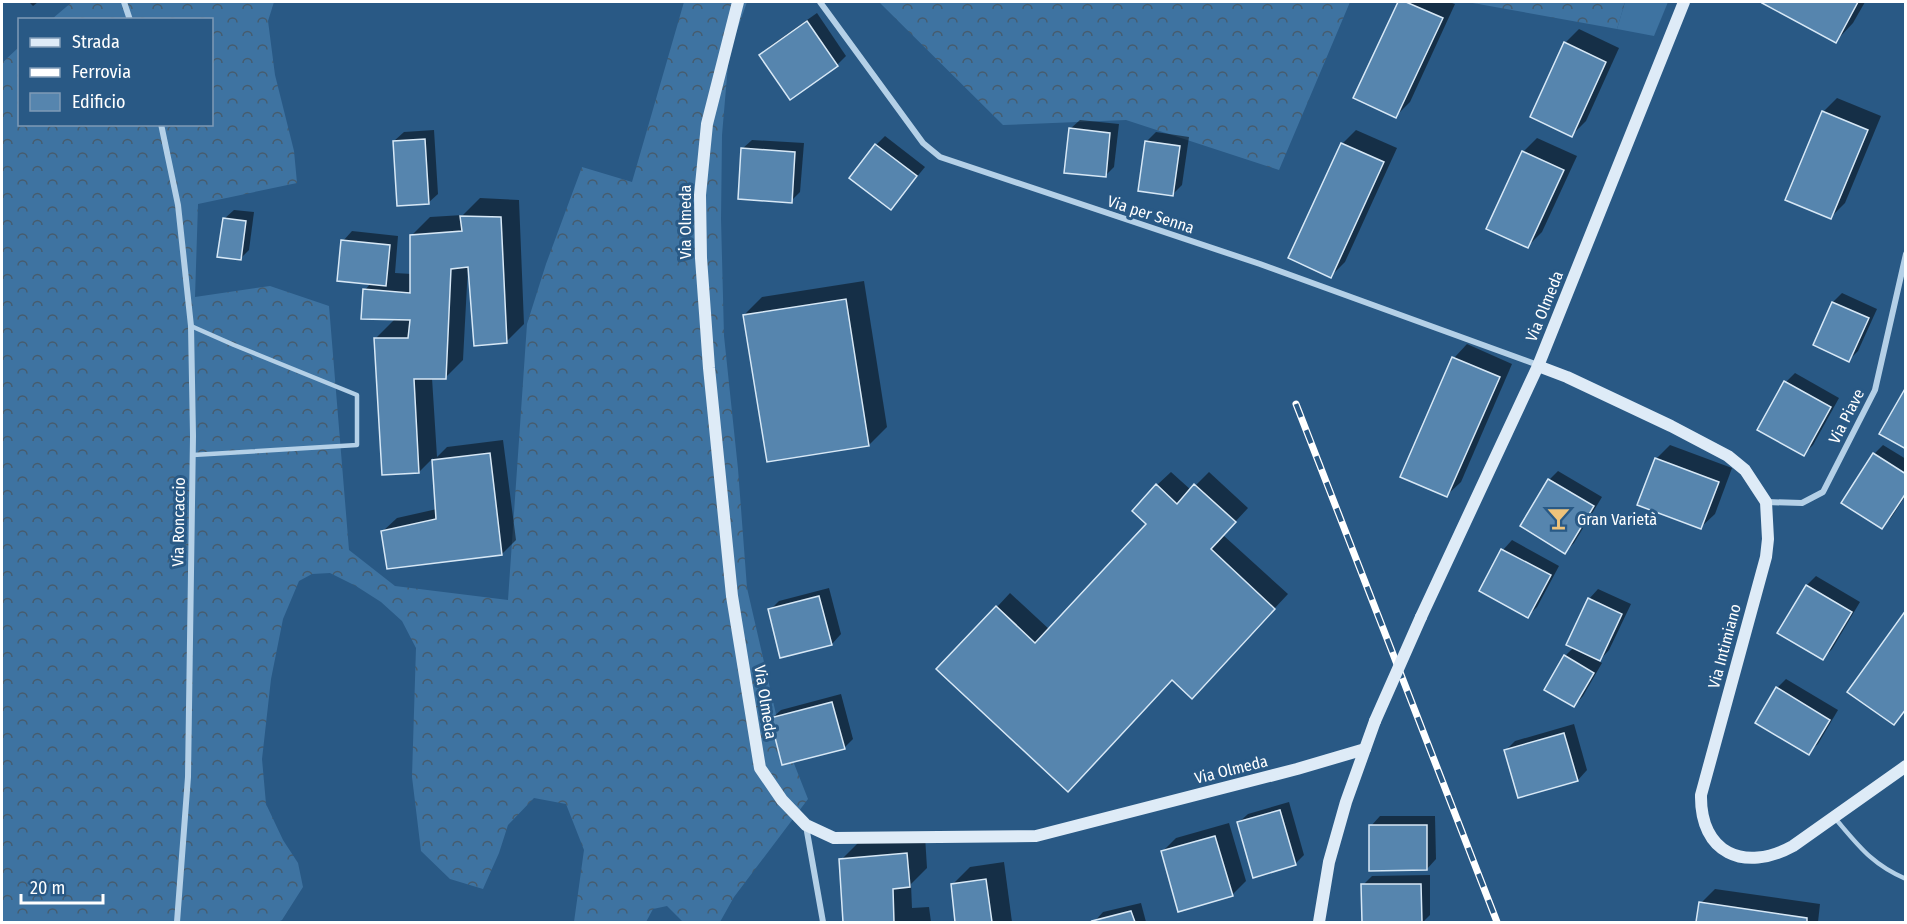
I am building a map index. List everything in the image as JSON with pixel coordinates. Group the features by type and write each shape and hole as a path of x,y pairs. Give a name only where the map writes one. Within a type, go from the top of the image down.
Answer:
{"street":[{"path":"124,2 129,18"},
{"name":"Via Olmeda","path":"738,2 707,124 700,195 701,258 709,368 732,596 760,768 782,800 806,825 834,838 1036,836 1286,772 1365,749"},
{"name":"Via per Senna","path":"820,2 923,143 940,157 1260,264 1538,366"},
{"name":"Via Olmeda","path":"1319,922 1329,862 1346,802 1375,721 1538,366 1684,2"},
{"name":"Via Roncaccio","path":"161,126 178,205 191,326 193,455 188,777 177,922"},
{"name":"Via Piave","path":"1766,502 1802,503 1823,492 1875,390 1905,254"},
{"path":"1538,366 1567,377 1671,426 1728,456 1745,470 1766,502"},
{"name":"Via Intimiano","path":"1766,502 1768,538 1766,557 1704,783 1701,807 1709,833 1721,848 1741,858 1752,859 1778,854 1905,766"},
{"path":"806,825 823,922"}],"lane":[{"path":"191,326 357,395 357,445 193,455"},
{"path":"1833,817 1866,855 1886,871 1905,879"}],"green space":[{"path":"72,2 274,2 268,21 275,75 294,151 297,183 198,204 195,297 270,286 329,306 349,550 395,586 508,600 527,324 546,264 582,167 632,182 684,2 747,2 729,53 722,135 721,219 724,336 738,469 747,588 778,723 808,799 734,897 720,922 683,922 667,906 653,909 646,922 574,922 584,850 566,804 534,798 508,825 499,853 483,889 450,879 421,851 412,777 416,648 402,621 381,602 330,573 312,574 299,581 283,619 271,679 262,759 266,804 283,840 298,863 303,887 282,920 278,922 2,922 2,63 18,48 18,126 213,126 213,18 53,18"},
{"path":"879,2 1350,2 1279,170 1126,120 1003,125"},
{"path":"1467,2 1625,2 1617,29"},
{"path":"1625,2 1668,2 1654,36 1617,29"}],"building":[{"path":"1398,2 1406,2 1443,18 1396,118 1353,98"},
{"path":"1763,2 1858,2 1836,43"},
{"path":"807,21 838,66 790,100 759,55"},
{"path":"1564,42 1606,62 1572,137 1530,117"},
{"path":"1822,111 1868,130 1831,219 1785,200"},
{"path":"1069,128 1110,133 1106,177 1064,173"},
{"path":"425,139 429,204 397,206 393,141"},
{"path":"1145,141 1180,146 1173,196 1138,191"},
{"path":"1341,143 1384,162 1331,278 1288,258"},
{"path":"875,144 917,176 891,210 849,178"},
{"path":"741,148 795,152 792,203 738,199"},
{"path":"1522,151 1564,170 1528,248 1486,229"},
{"path":"460,216 501,217 507,343 474,346 468,267 451,269 446,379 414,379 419,473 382,475 374,338 408,338 410,320 361,319 363,289 410,293 410,235 462,231"},
{"path":"223,218 246,221 241,260 217,257"},
{"path":"341,240 390,245 386,286 337,281"},
{"path":"846,299 869,446 767,462 743,315"},
{"path":"1832,302 1869,318 1849,362 1813,345"},
{"path":"1452,357 1500,377 1447,497 1400,477"},
{"path":"1784,381 1831,407 1804,456 1757,430"},
{"path":"1906,387 1906,449 1879,434"},
{"path":"490,453 502,555 387,569 381,531 436,519 432,460"},
{"path":"1873,453 1906,474 1906,493 1882,529 1841,503"},
{"path":"1655,458 1719,482 1701,529 1637,505"},
{"path":"1548,479 1594,506 1565,554 1520,526"},
{"path":"1156,484 1177,504 1194,484 1236,522 1211,549 1275,609 1192,699 1172,680 1068,792 936,669 996,606 1035,643 1146,524 1132,511"},
{"path":"1501,549 1551,575 1528,618 1479,591"},
{"path":"1806,585 1852,612 1823,660 1777,633"},
{"path":"819,596 832,645 780,658 768,609"},
{"path":"1588,598 1622,614 1600,661 1566,645"},
{"path":"1906,610 1906,709 1894,725 1847,692"},
{"path":"1564,655 1594,673 1574,707 1544,690"},
{"path":"1776,687 1830,720 1809,755 1755,723"},
{"path":"832,702 845,749 782,765 770,718"},
{"path":"1564,733 1578,781 1518,798 1504,750"},
{"path":"1280,810 1296,865 1253,878 1237,822"},
{"path":"1369,825 1427,825 1427,870 1369,871"},
{"path":"1215,836 1233,896 1178,912 1161,851"},
{"path":"907,853 910,887 893,889 894,922 843,922 839,859"},
{"path":"986,879 992,922 955,922 951,884"},
{"path":"1361,884 1421,884 1422,922 1362,922"},
{"path":"1699,902 1807,918 1807,922 1696,922"},
{"path":"1131,911 1135,922 1092,921"}],"railway":[{"path":"1296,404 1497,922"}],"place":[{"name":"Gran Varietà","path":"1559,519"}]}
